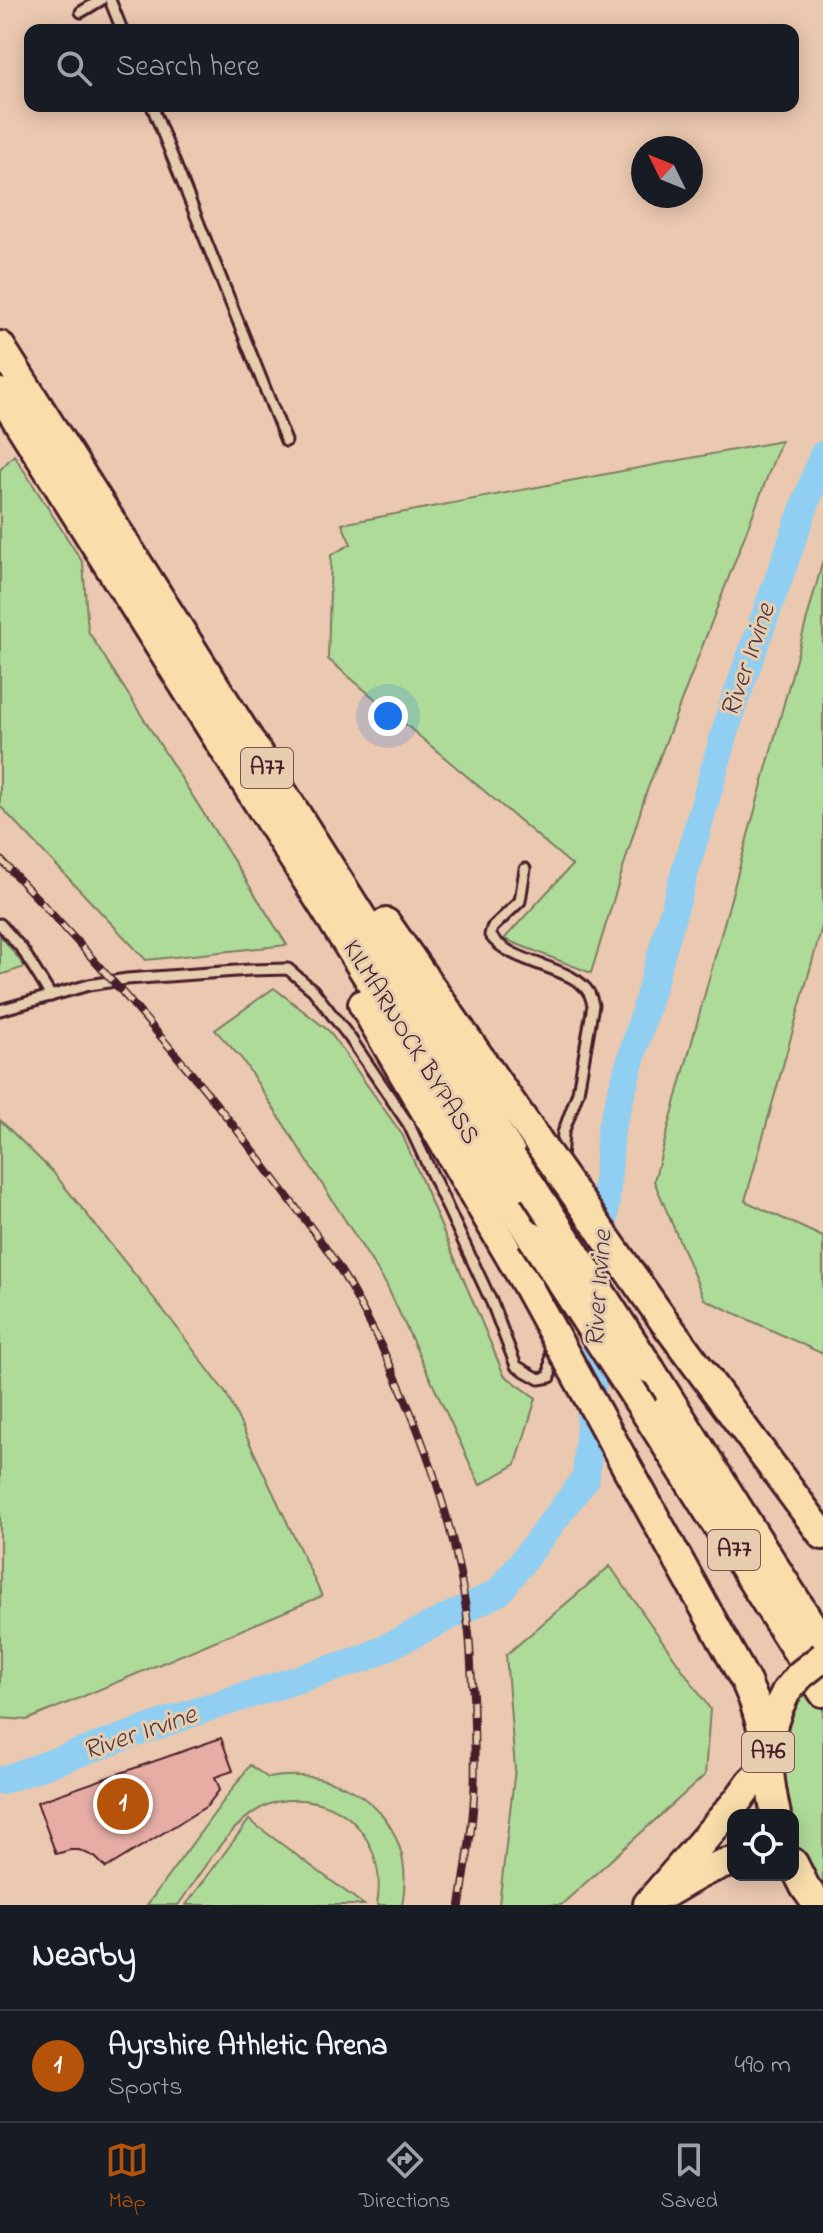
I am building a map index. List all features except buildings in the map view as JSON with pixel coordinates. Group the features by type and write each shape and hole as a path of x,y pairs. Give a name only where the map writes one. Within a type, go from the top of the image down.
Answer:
{"main road":[{"name":"KILMARNOCK BYPASS","path":"0,346 140,591 545,1238 643,1408 823,1692"},
{"name":"KILMARNOCK BYPASS","path":"0,393 140,591 547,1192 650,1369 823,1644"},
{"name":"A77","path":"140,591 264,836 434,1124 541,1286 629,1471 746,1682 768,1757"},
{"name":"A77","path":"140,591 664,1321 823,1535"},
{"name":"A76","path":"775,1809 768,1757 774,1716 786,1692 800,1675 823,1657"},
{"path":"647,1905 738,1800 768,1757"},
{"path":"647,1905 699,1874 727,1863"}],"lane":[{"path":"81,12 101,0"},
{"path":"110,0 120,24"},
{"path":"154,112 286,441"},
{"path":"525,869 520,901 492,928 490,935 495,943 509,952 577,981 589,992 593,1005 578,1092 547,1192"},
{"path":"0,924 22,949 51,996"},
{"path":"0,1010 89,985 127,979 288,969 313,990 409,1125 492,1303 516,1366 539,1379 550,1377 553,1316"},
{"path":"545,1238 559,1209"},
{"path":"541,1286 556,1255"}],"green space":[{"path":"781,441 646,793 591,973 504,939 572,865 328,659 331,555 351,544 342,524"},
{"path":"14,455 83,563 88,631 287,945 146,960 0,806 0,470"},
{"path":"823,560 823,923 745,1201 823,1237 823,1354 704,1299 654,1181"},
{"path":"0,935 25,967 0,975"},
{"path":"274,988 329,1031 403,1136 504,1375 536,1398 516,1464 480,1485 386,1284 242,1059 215,1030"},
{"path":"0,1120 52,1171 227,1395 322,1596 27,1720 0,1718"},
{"path":"610,1566 710,1709 705,1775 561,1905 499,1905 515,1769 506,1655"},
{"path":"806,1684 823,1709 823,1887 799,1850 799,1809 783,1809 780,1802 782,1726"},
{"path":"250,1765 268,1778 298,1776 326,1780 372,1804 388,1824 400,1847 404,1875 402,1905 377,1905 377,1867 364,1835 353,1822 339,1811 322,1804 297,1800 266,1806 237,1826 178,1905 147,1905"},
{"path":"249,1820 364,1905 186,1905"}],"waterway":[{"name":"River Irvine","path":"0,1781 201,1710 365,1658 499,1592 586,1478 611,1129 732,708 823,455"}],"railway":[{"path":"0,859 136,1008 201,1085 318,1237 339,1267 370,1323 409,1408 441,1497 463,1588 469,1634 475,1784 460,1905"}],"place":[{"name":"Ayrshire Athletic Arena","path":"123,1804"}]}
